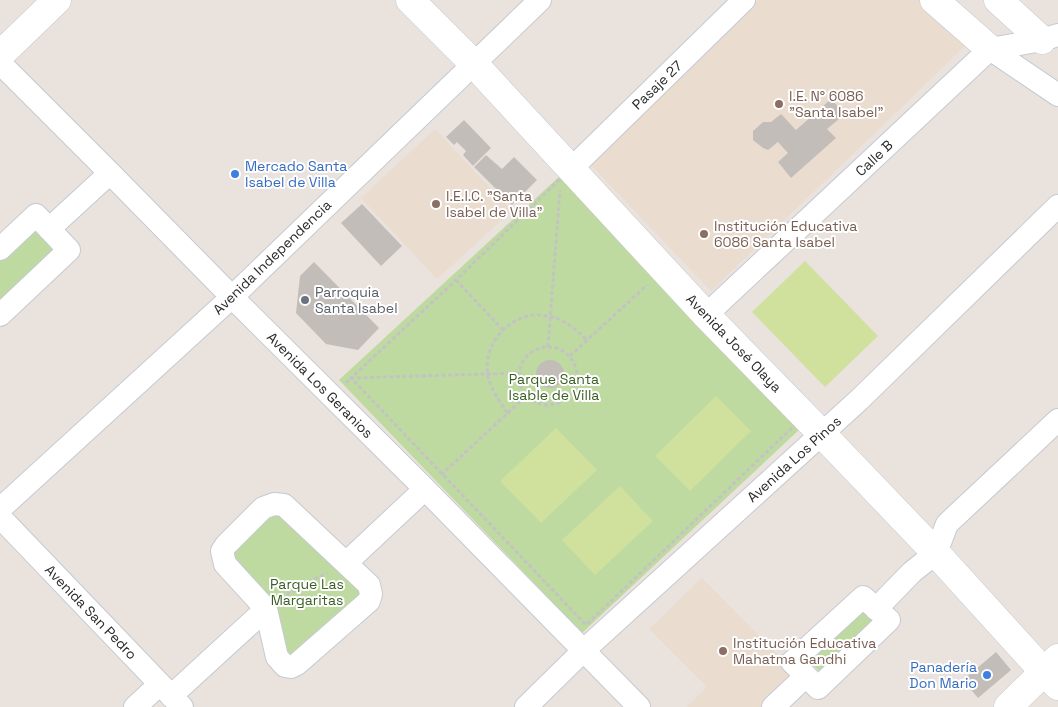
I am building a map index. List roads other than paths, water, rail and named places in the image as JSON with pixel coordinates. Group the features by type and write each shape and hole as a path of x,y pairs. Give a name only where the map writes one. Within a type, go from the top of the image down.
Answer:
{"main road":[{"path":"0,55 57,0"},
{"name":"Avenida José Olaya","path":"410,0 474,64 566,174 660,273 706,315 936,554 1053,672"},
{"path":"934,0 990,49"},
{"path":"998,0 1053,42"},
{"path":"1008,707 1053,672"}],"street":[{"name":"Avenida Independencia","path":"0,509 232,297 540,0"},
{"name":"Pasaje 27","path":"566,174 744,0"},
{"path":"990,49 1053,42"},
{"path":"990,49 1058,95"},
{"name":"Calle B","path":"706,315 990,49"},
{"name":"Avenida Los Geranios","path":"0,63 426,489 639,707"},
{"path":"49,229 110,172"},
{"name":"Avenida Los Pinos","path":"526,707 583,651 860,399 1058,206"},
{"path":"0,249 36,215 69,250 0,315"},
{"path":"876,609 912,572 936,554 947,524 1058,420"},
{"path":"346,563 426,489"},
{"path":"274,504 284,505 370,585 371,594 369,601 297,664 291,667 285,666 277,657 266,608 225,564 222,551 263,508 274,504"},
{"name":"Avenida San Pedro","path":"0,518 171,696"},
{"path":"863,597 889,620 818,688 806,676 792,662 863,597"},
{"path":"135,707 171,696 266,608"},
{"path":"773,707 806,676"}],"place":[{"name":"I.E. N° 6086 \"Santa Isabel\"","path":"779,104"},
{"name":"Mercado Santa Isabel de Villa","path":"235,174"},
{"name":"I.E.I.C. \"Santa Isabel de Villa\"","path":"436,204"},
{"name":"Institución Educativa 6086 Santa Isabel","path":"704,234"},
{"name":"Parroquia Santa Isabel","path":"305,300"},
{"name":"Institución Educativa Mahatma Gandhi","path":"723,651"},
{"name":"Panadería Don Mario","path":"987,675"}],"park label":[{"name":"Parque Santa Isable de Villa","path":"554,388"},
{"name":"Parque Las Margaritas","path":"307,592"}]}
